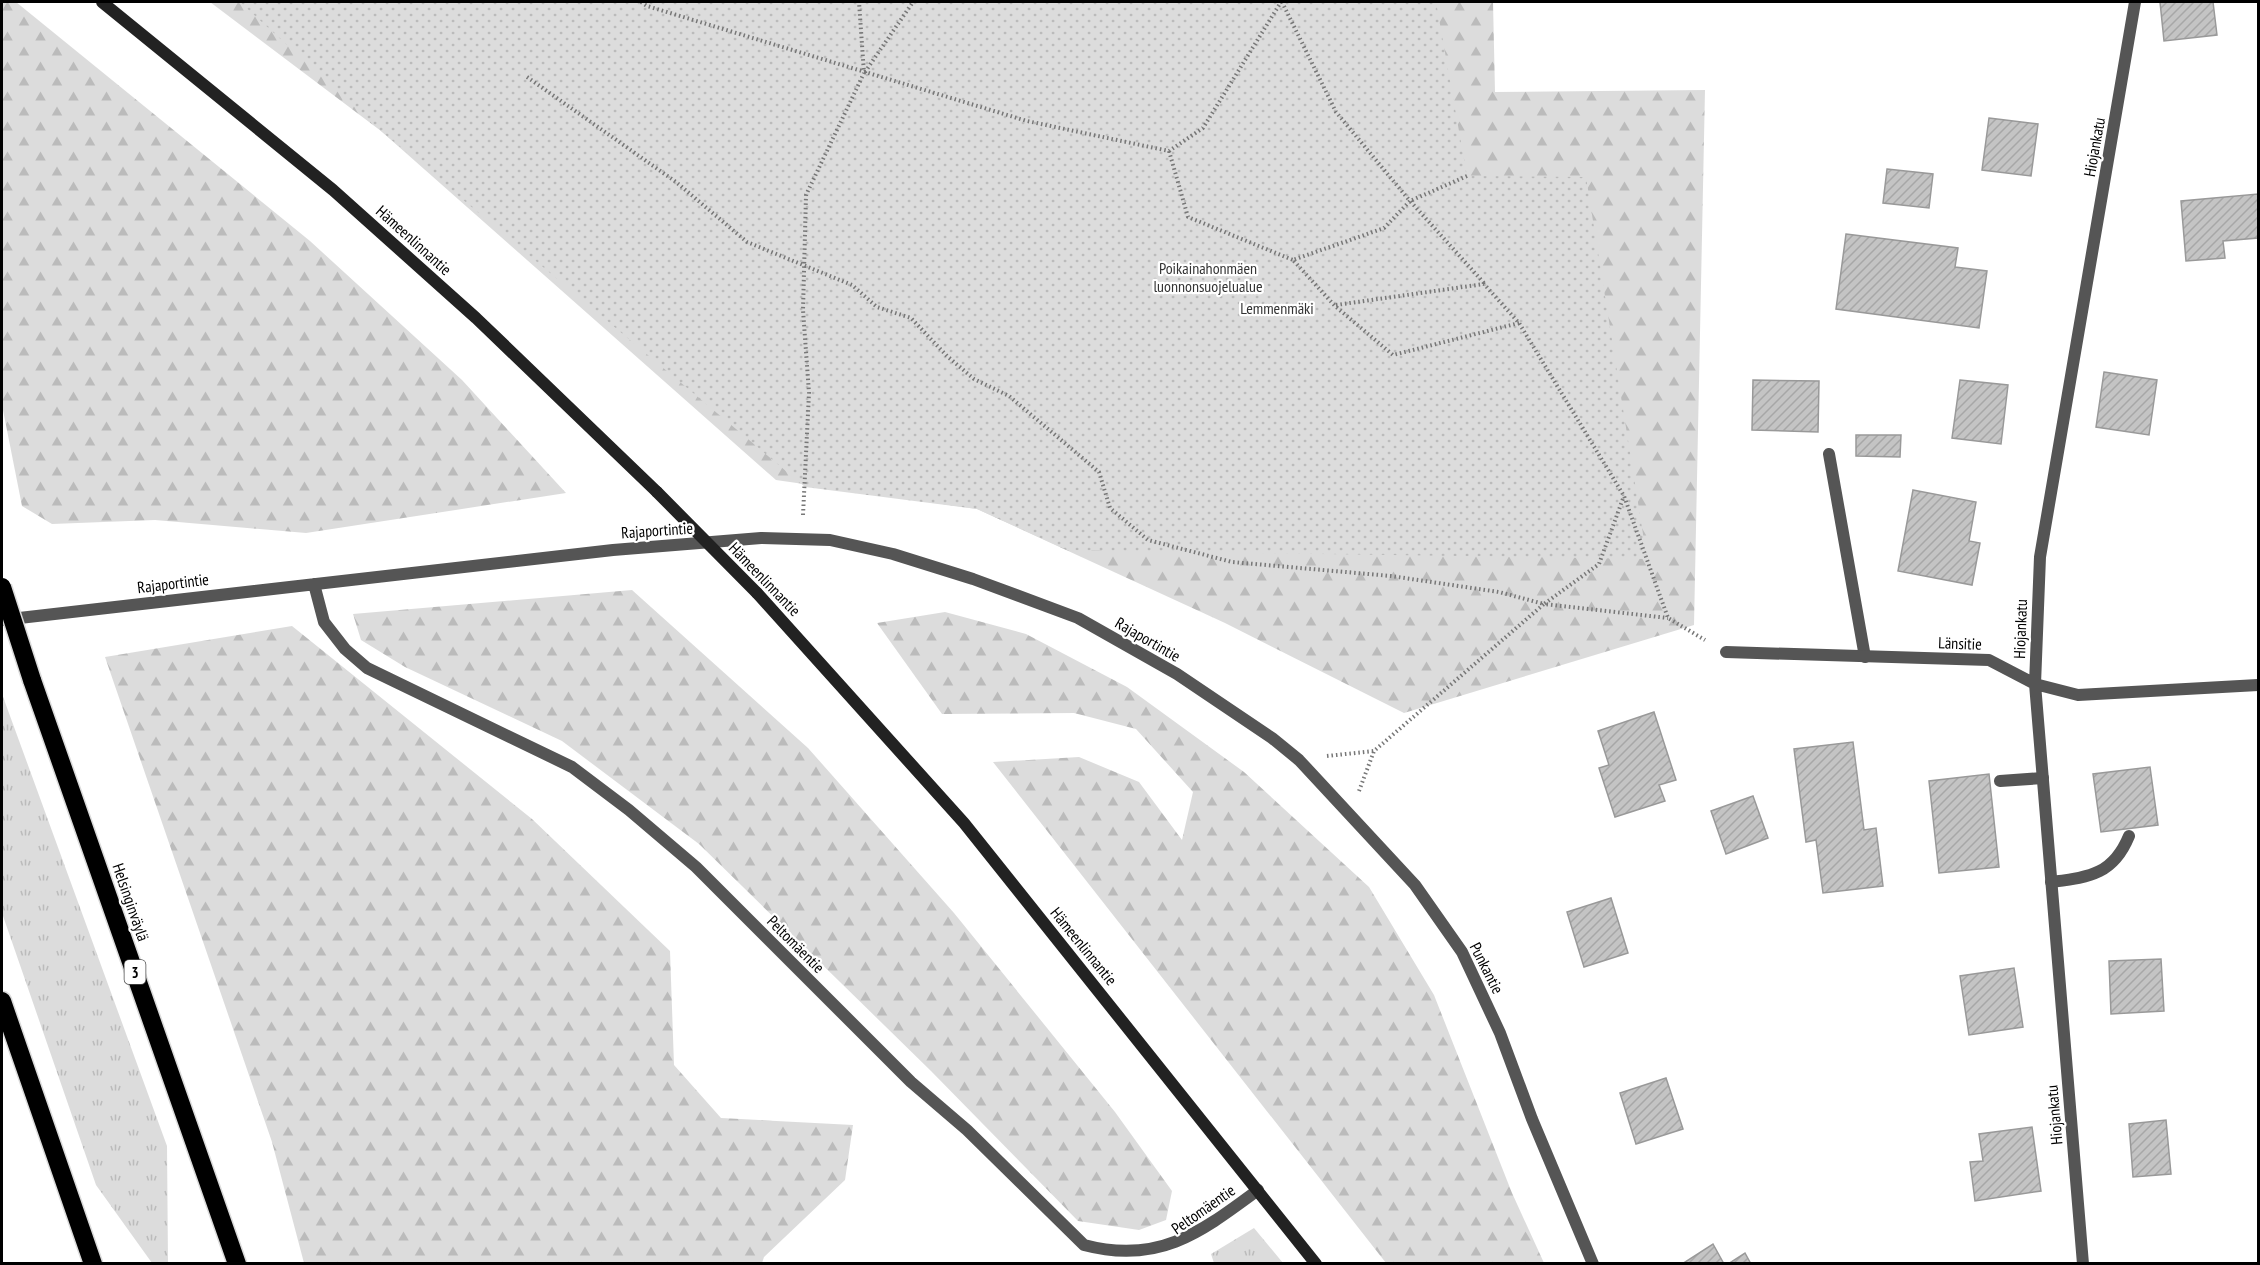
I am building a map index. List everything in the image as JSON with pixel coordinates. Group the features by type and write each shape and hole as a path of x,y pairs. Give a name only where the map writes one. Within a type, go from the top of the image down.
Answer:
{"highway":[{"name":"Helsinginväylä","path":"2,587 32,680 237,1263"},
{"path":"2,1001 93,1263"}],"main road":[{"name":"Hämeenlinnantie","path":"102,2 333,190 477,318 657,492 757,593 964,823 1316,1263"}],"street":[{"name":"Hiojankatu","path":"2083,1263 2035,684 2040,557 2135,2"},
{"path":"1829,454 1865,657"},
{"name":"Rajaportintie","path":"2,620 613,550 761,538 830,540 893,554 974,579 1078,618 1177,674 1272,738"},
{"name":"Peltomäentie","path":"315,584 324,622 345,650 366,668 572,766 629,810 696,867 911,1082 967,1130 1084,1245 1107,1257 1132,1260 1157,1256 1184,1245 1258,1190"},
{"name":"Länsitie","path":"1726,652 1989,660 2035,684 2078,695 2259,685"},
{"name":"Punkantie","path":"1272,738 1299,760 1415,885 1462,952 1500,1033 1532,1119 1593,1263"},
{"path":"2000,782 2043,778"},
{"path":"2051,882 2083,878 2114,864 2122,854 2129,836"}],"path":[{"path":"641,2 647,6 1027,122 1169,151 1203,128 1281,2"},
{"path":"859,2 864,73"},
{"path":"802,540 809,393 803,310 806,195 864,73 913,2"},
{"path":"1281,2 1336,112 1410,201 1519,323 1624,496 1668,618"},
{"path":"527,77 676,182 747,242 852,285 877,307 911,318 947,356 974,379 1009,396 1099,472 1110,508 1148,540 1232,562 1391,576 1499,592 1544,604 1668,618 1726,652"},
{"path":"1169,151 1188,217 1293,260 1335,306 1393,355 1519,323"},
{"path":"1293,260 1384,228 1410,201 1467,176"},
{"path":"1335,306 1485,284"},
{"path":"1350,814 1374,751 1544,604 1599,564 1624,496"},
{"path":"1299,760 1374,751"}],"green space":[{"path":"2,2 16,2 310,241 462,380 566,493 306,533 155,520 52,524 22,506 2,405"},
{"name":"Poikainahonmäen luonnonsuojelualue","path":"210,2 1493,2 1495,92 1705,90 1694,625 1404,713 1225,623 977,509 776,480 381,131"},
{"name":"Poikainahonmäen luonnonsuojelualue","path":"240,2 1436,2 1467,176 1586,177 1647,559 1067,550 977,509 805,487 381,131"},
{"path":"632,590 808,748 954,913 1115,1112 1172,1191 1166,1220 1139,1230 1078,1221 931,1071 699,844 562,741 405,667 361,640 353,614"},
{"path":"945,612 1026,634 1127,687 1244,772 1369,887 1434,995 1512,1193 1544,1263 1386,1263 993,762 1079,757 1139,782 1182,840 1193,792 1136,729 1074,713 942,714 877,623"},
{"path":"292,626 532,819 670,951 674,1065 721,1118 853,1125 845,1180 764,1257 762,1263 304,1263 272,1142 105,657"},
{"path":"2,694 167,1146 168,1263 152,1263 96,1185 2,913"},
{"path":"1254,1228 1283,1263 1214,1263 1211,1254"}],"building":[{"path":"2160,2 2213,2 2217,35 2164,41"},
{"path":"1989,118 2038,124 2031,176 1982,170"},
{"path":"1887,169 1933,174 1929,208 1883,203"},
{"path":"2258,194 2258,238 2223,241 2225,258 2186,261 2181,201"},
{"path":"1846,234 1958,248 1955,267 1987,271 1979,328 1836,309"},
{"path":"2104,372 2157,380 2149,435 2096,427"},
{"path":"1753,380 1819,381 1818,432 1752,430"},
{"path":"1960,380 2008,385 2001,444 1952,438"},
{"path":"1856,435 1901,435 1900,457 1856,456"},
{"path":"1913,490 1976,502 1969,541 1980,543 1972,585 1898,571"},
{"path":"1654,712 1676,780 1659,785 1665,801 1615,817 1599,768 1609,765 1598,731"},
{"path":"1853,742 1864,830 1876,828 1883,886 1823,893 1816,840 1806,842 1794,749"},
{"path":"2150,767 2158,825 2101,832 2093,774"},
{"path":"1989,774 1999,867 1939,873 1929,781"},
{"path":"1753,796 1768,838 1726,854 1711,811"},
{"path":"1611,898 1628,953 1584,967 1567,912"},
{"path":"2161,959 2164,1011 2111,1014 2109,961"},
{"path":"2014,968 2023,1027 1969,1035 1960,976"},
{"path":"1666,1078 1683,1129 1636,1144 1620,1093"},
{"path":"2166,1120 2171,1174 2133,1177 2129,1124"},
{"path":"2032,1127 2041,1191 1975,1201 1970,1162 1983,1161 1979,1134"},
{"path":"1713,1244 1724,1264 1682,1264"},
{"path":"1745,1253 1751,1264 1728,1264"}],"park label":[{"name":"Lemmenmäki","path":"1277,308"}]}
